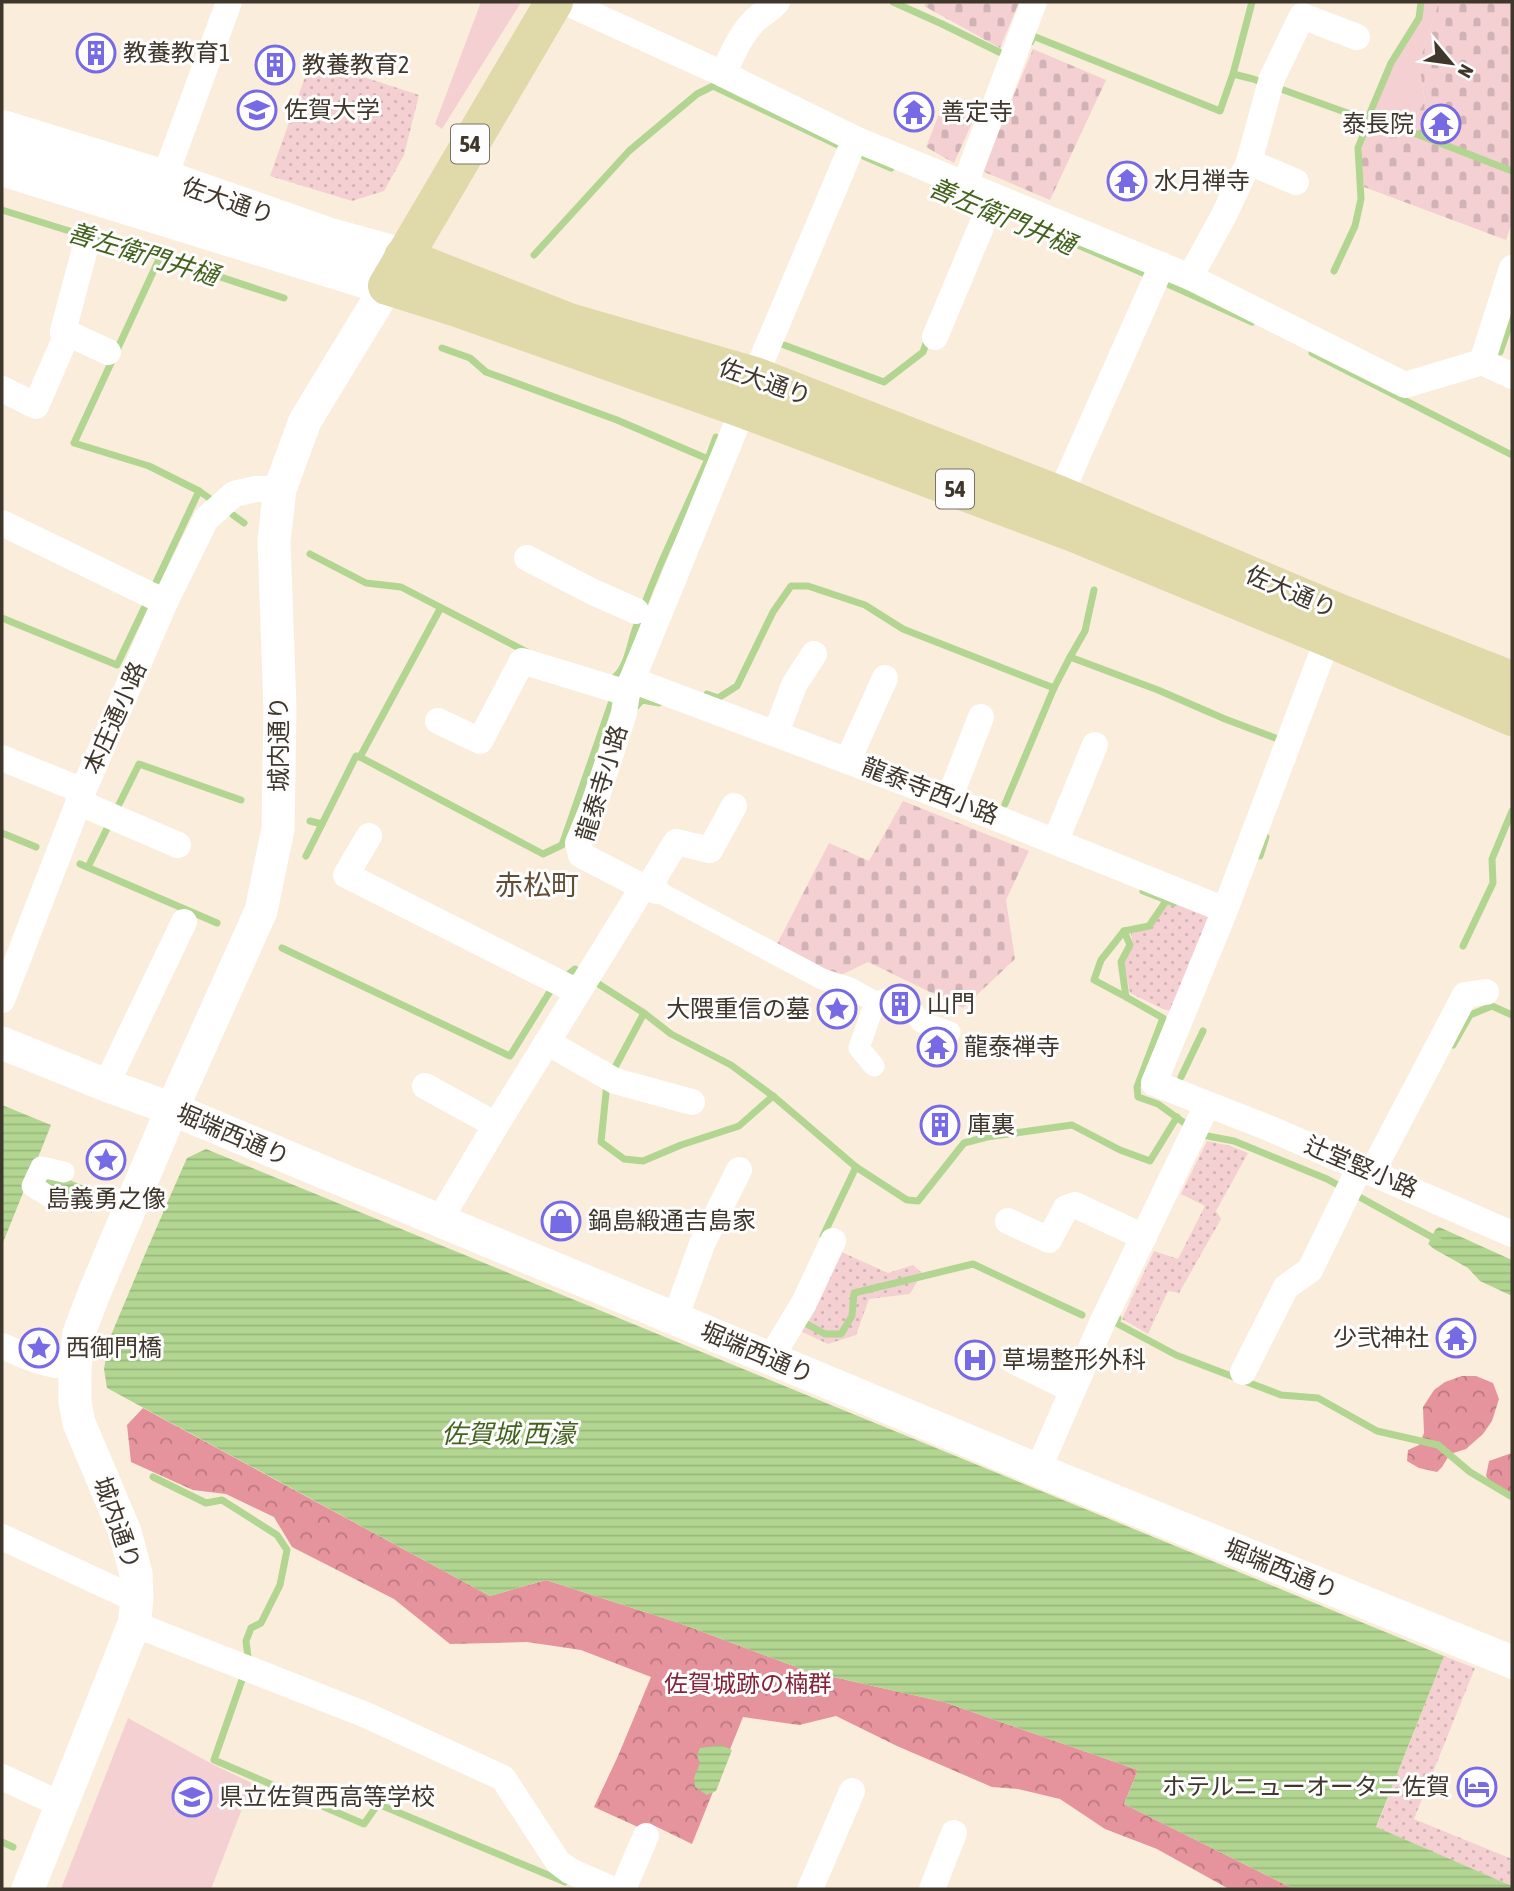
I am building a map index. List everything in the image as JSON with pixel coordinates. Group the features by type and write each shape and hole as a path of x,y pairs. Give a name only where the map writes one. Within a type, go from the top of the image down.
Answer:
{"main road":[{"name":"54","path":"395,272 554,2"},
{"name":"佐大通り","path":"2,129 164,179 327,236 395,272"},
{"name":"佐大通り","path":"2,167 395,272 569,322 749,393 1512,717"},
{"name":"佐大通り","path":"749,393 1060,495 1340,613 1512,680"}],"street":[{"path":"164,179 229,2"},
{"path":"565,2 730,78 852,147 965,184 991,204 1157,274 1190,277 1405,385 1482,362 1512,376"},
{"path":"730,78 739,40 756,18 777,2"},
{"path":"965,184 1034,2"},
{"path":"1190,277 1249,162 1270,85 1303,16 1357,37"},
{"name":"龍泰寺小路","path":"649,889 581,855 578,843 595,802 626,688 852,147"},
{"path":"1249,162 1296,181"},
{"path":"935,337 991,204"},
{"path":"2,389 36,406 64,341 62,331 86,245"},
{"path":"1482,362 1512,268"},
{"name":"城内通り","path":"28,1889 135,1612 136,1574 125,1532 79,1423 75,1402 75,1367 79,1333 172,1109 261,911 278,829 280,709 274,541 280,489 304,421 395,272"},
{"path":"1060,495 1157,274"},
{"path":"62,331 108,352"},
{"name":"本庄通小路","path":"2,1000 156,597 206,519 234,494 257,489 280,489"},
{"path":"2,523 156,597"},
{"path":"527,558 636,611"},
{"path":"1225,910 1328,638"},
{"path":"776,733 794,685 814,654"},
{"name":"龍泰寺西小路","path":"438,721 480,741 522,661 626,688 776,733 1056,840 1225,910"},
{"path":"848,760 885,678"},
{"path":"949,799 981,718"},
{"path":"1056,840 1095,745"},
{"path":"2,758 80,797 113,817 178,845"},
{"path":"439,1221 547,1042 575,982 649,889 676,842 710,850 734,806"},
{"path":"369,836 346,875 575,982"},
{"path":"649,889 822,979 850,988 875,1002 887,999 912,1010 921,1022 950,1032"},
{"name":"辻堂竪小路","path":"1225,910 1154,1083 1199,1121 1271,1129 1357,1180 1512,1234"},
{"path":"106,1085 184,922"},
{"path":"1243,1372 1286,1287 1310,1270 1357,1180 1465,995 1486,992"},
{"path":"874,1066 859,1048 875,1002"},
{"path":"547,1042 609,1078 692,1102"},
{"name":"堀端西通り","path":"2,1043 172,1109 1038,1470 1512,1662"},
{"path":"425,1086 496,1125"},
{"path":"1038,1470 1102,1323 1199,1121"},
{"path":"53,1199 32,1186 41,1167 64,1172"},
{"path":"675,1319 702,1244 740,1170"},
{"path":"1008,1221 1049,1240 1066,1208 1075,1205 1144,1237"},
{"path":"770,1359 804,1303 833,1241"},
{"path":"2,1346 41,1363 75,1367"},
{"path":"1014,1361 1073,1390"},
{"path":"2,1537 135,1612 503,1778 558,1862 570,1871 611,1889"},
{"path":"2,1777 62,1805"},
{"path":"810,1889 852,1791"},
{"path":"932,1889 954,1833"},
{"path":"623,1889 646,1836"}],"green space":[{"path":"481,2 520,4 442,129 435,124"},
{"path":"927,2 1019,2 1000,48 924,6"},
{"path":"1424,2 1439,2 1419,64 1425,101 1403,138 1379,137 1361,151 1370,119 1393,63 1422,17"},
{"name":"泰長院","path":"1439,2 1512,2 1512,222 1506,240 1364,187 1361,151 1379,137 1403,138 1425,101 1419,64"},
{"path":"1033,49 1106,80 1050,200 982,171"},
{"path":"311,60 419,95 404,155 384,191 352,201 270,176"},
{"path":"944,102 976,114 954,163 926,147"},
{"path":"903,801 1029,851 1006,900 1015,959 963,1008 868,962 839,976 777,944 829,843 869,861"},
{"path":"1170,898 1216,916 1175,1012 1130,993 1124,963 1133,945 1131,933 1151,928"},
{"path":"1207,1141 1248,1153 1216,1211 1221,1219 1179,1293 1168,1291 1148,1334 1122,1319 1154,1251 1178,1259 1205,1206 1181,1194"},
{"path":"835,1249 888,1273 913,1265 922,1273 910,1294 869,1299 856,1335 828,1344 796,1329"},
{"path":"1462,1376 1476,1376 1493,1383 1499,1399 1492,1421 1483,1434 1466,1449 1450,1454 1437,1472 1419,1468 1407,1461 1408,1450 1419,1445 1424,1433 1423,1407 1434,1390 1445,1382"},
{"name":"佐賀城跡の楠群","path":"143,1408 490,1596 546,1580 679,1623 807,1671 944,1702 1138,1770 1124,1804 1294,1889 1229,1889 1157,1849 1105,1829 1060,1799 1018,1789 992,1787 836,1716 799,1725 743,1717 692,1844 655,1826 651,1833 594,1807 651,1677 581,1650 527,1642 450,1644 394,1599 292,1547 274,1517 226,1494 193,1490 131,1462 127,1425"},
{"path":"1512,1453 1512,1492 1495,1490 1486,1476 1489,1461"},
{"path":"1444,1656 1475,1668 1414,1819 1512,1859 1512,1886 1376,1828"},
{"path":"128,1718 252,1783 211,1889 61,1889"}],"water":[{"name":"佐賀城 西濠","path":"2,1105 51,1125 35,1165 160,1219 187,1158 206,1149 1444,1656 1376,1827 1512,1886 1512,1889 1294,1889 1124,1804 1138,1770 944,1702 807,1671 679,1623 546,1580 490,1596 107,1388 104,1369 109,1340 151,1240 27,1183 2,1245"},
{"path":"1439,1227 1512,1260 1512,1296 1480,1281 1468,1268 1428,1244"},
{"path":"721,1745 732,1750 716,1791 707,1795 695,1787 694,1778 700,1763 697,1755 700,1748"}],"pier":[{"path":"101,1190 158,1215 163,1213 149,1245 90,1216"}],"waterway":[{"path":"893,2 999,52"},
{"path":"1031,42 1033,36 1220,111 1252,2"},
{"path":"1367,120 1391,63 1419,18 1421,2"},
{"path":"1233,74 1367,120 1367,125 1401,128 1512,171"},
{"name":"善左衛門井樋","path":"534,255 629,151 697,94 713,86 891,168"},
{"path":"1334,271 1355,226 1361,199 1358,148 1367,125"},
{"name":"善左衛門井樋","path":"2,210 160,257 284,298"},
{"name":"善左衛門井樋","path":"1045,231 1150,276"},
{"path":"160,257 74,443 149,466 209,498"},
{"name":"善左衛門井樋","path":"1161,281 1252,322"},
{"path":"1500,352 1512,318"},
{"path":"784,345 884,382 923,352 928,338"},
{"path":"442,348 470,358 486,372 617,420 708,459 650,589 624,665 611,680"},
{"name":"善左衛門井樋","path":"1312,353 1512,455"},
{"path":"708,459 716,437"},
{"path":"153,589 199,491"},
{"path":"233,515 244,523"},
{"path":"310,554 366,583 401,587 527,652"},
{"path":"707,694 718,698 737,686 773,612 791,586 808,586 865,605 903,629 1054,688"},
{"path":"1070,657 1085,631 1094,590"},
{"path":"2,618 117,665 148,600"},
{"path":"306,856 356,756 360,757 440,609"},
{"path":"1005,804 1070,657 1278,739"},
{"path":"360,757 543,854 562,845 612,695"},
{"path":"634,709 642,700 659,703"},
{"path":"88,867 139,764 241,800"},
{"path":"1463,946 1493,883 1492,859 1512,811"},
{"path":"310,821 322,824"},
{"path":"2,833 36,847"},
{"path":"1260,856 1266,837"},
{"path":"80,864 217,923"},
{"path":"1143,891 1174,903"},
{"path":"1166,901 1149,926 1124,931 1130,945 1121,962 1126,997 1163,1018 1137,1087 1138,1097 1158,1104 1190,1127"},
{"path":"1124,931 1101,960 1094,980 1126,997"},
{"path":"282,948 510,1056 556,986"},
{"path":"564,978 575,969 644,1013 671,1034 731,1065 773,1096 856,1167 907,1200 918,1201 964,1143 987,1137 1072,1125 1120,1150 1150,1161 1177,1117"},
{"path":"1453,1045 1470,1015 1492,1006 1512,1015"},
{"path":"612,1073 644,1013"},
{"path":"1181,1077 1203,1031"},
{"path":"607,1083 601,1142 624,1159 643,1161 739,1126 773,1096"},
{"path":"1201,1138 1202,1135 1234,1141 1327,1179 1439,1241"},
{"path":"823,1236 856,1167"},
{"path":"805,1323 825,1334 841,1334 852,1316 854,1293 973,1264 1082,1315"},
{"path":"1118,1318 1116,1323 1176,1355 1281,1395 1318,1398 1377,1431 1438,1445 1470,1472 1512,1497"},
{"path":"153,1477 206,1503 222,1500 277,1535 287,1550 280,1585 261,1623 251,1628 246,1641 248,1657"},
{"path":"243,1677 214,1760 364,1824 378,1804 565,1882"},
{"path":"2,1842 13,1847"}],"place":[{"name":"教養教育1","path":"96,53"},
{"name":"教養教育2","path":"275,65"},
{"name":"佐賀大学","path":"257,110"},
{"name":"善定寺","path":"914,112"},
{"name":"泰長院","path":"1441,124"},
{"name":"水月禅寺","path":"1127,181"},
{"name":"山門","path":"900,1004"},
{"name":"大隈重信の墓","path":"837,1009"},
{"name":"龍泰禅寺","path":"937,1047"},
{"name":"庫裏","path":"940,1125"},
{"name":"島義勇之像","path":"106,1160"},
{"name":"鍋島緞通吉島家","path":"561,1221"},
{"name":"少弐神社","path":"1456,1338"},
{"name":"西御門橋","path":"39,1348"},
{"name":"草場整形外科","path":"975,1360"},
{"name":"ホテルニューオータニ佐賀","path":"1477,1787"},
{"name":"県立佐賀西高等学校","path":"192,1797"}],"district":[{"name":"赤松町","path":"537,885"}]}
